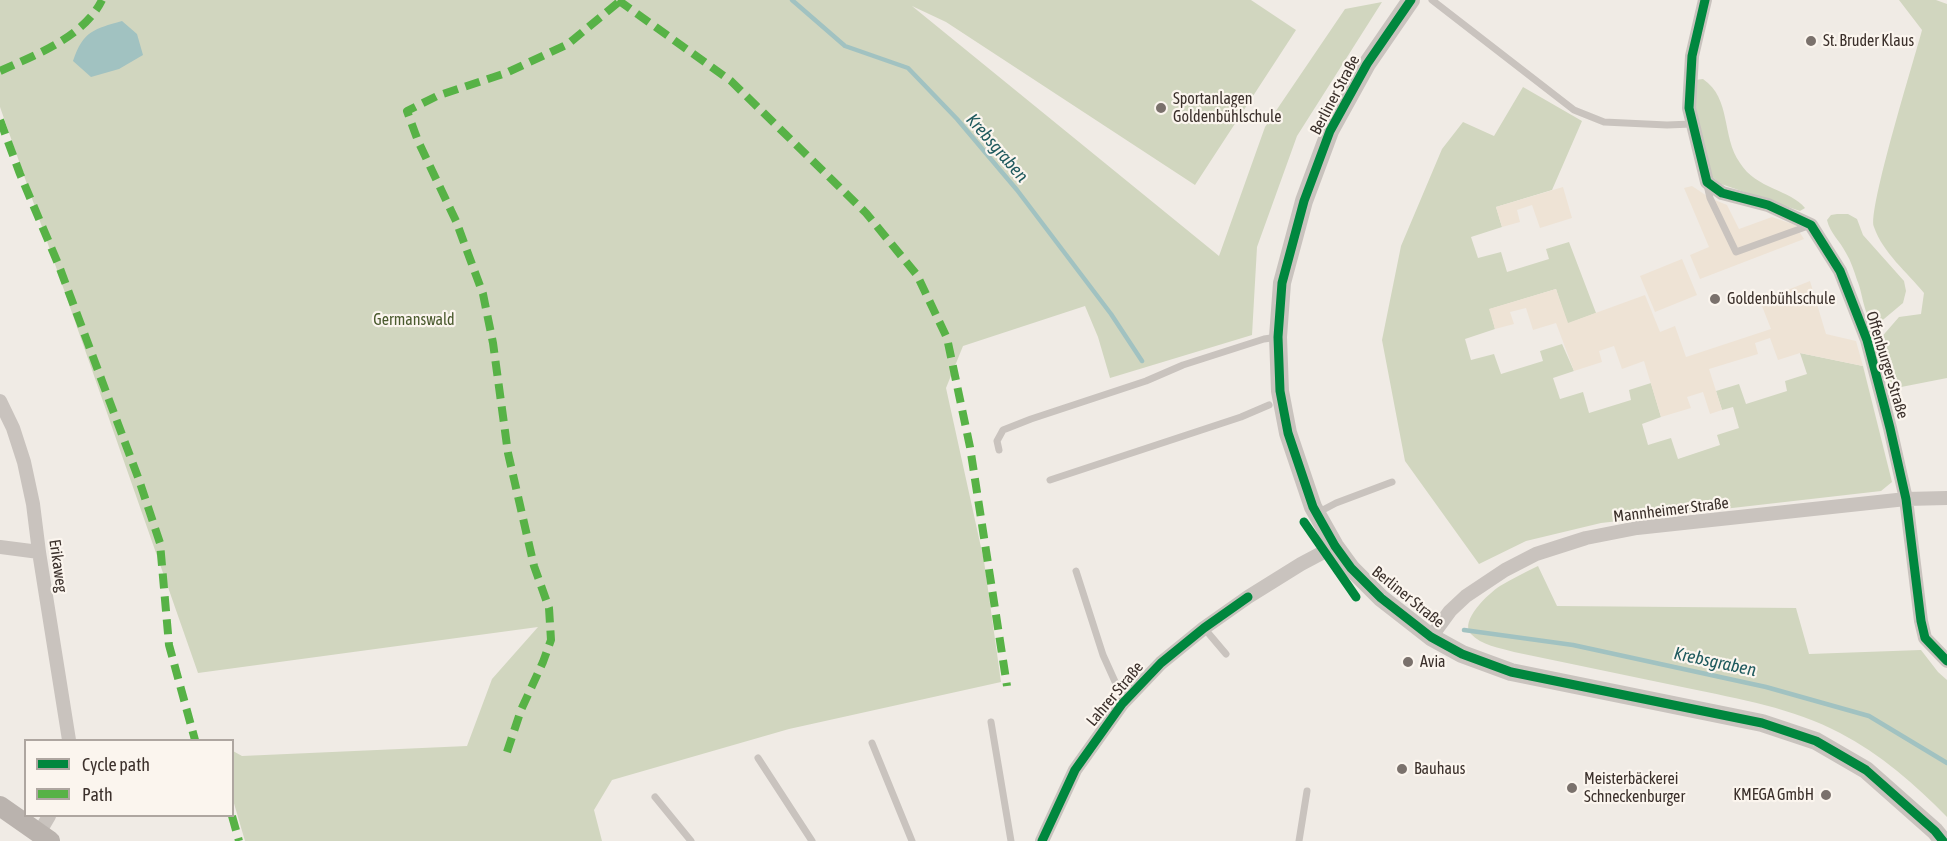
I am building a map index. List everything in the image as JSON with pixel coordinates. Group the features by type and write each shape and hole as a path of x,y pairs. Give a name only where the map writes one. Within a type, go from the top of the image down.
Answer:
{"main road":[{"path":"0,806 45,837"}],"street":[{"name":"Berliner Straße","path":"1411,0 1367,64 1330,131 1304,201 1282,283 1278,337 1280,391 1290,439 1316,513 1335,546 1351,568 1381,598 1431,637 1462,654 1511,672 1762,723 1816,741 1866,770 1935,831 1943,841"},
{"path":"1705,0 1690,75 1689,108 1707,182 1722,193 1768,206 1811,225"},
{"name":"Offenburger Straße","path":"1811,225 1840,271 1866,340 1890,428 1906,499 1920,621 1925,638 1947,661"},
{"name":"Erikaweg","path":"0,401 13,428 24,462 33,504 69,739"},
{"name":"Mannheimer Straße","path":"1431,637 1450,611 1466,596 1504,570 1536,554 1586,538 1637,528 1906,499 1947,498"},
{"name":"Lahrer Straße","path":"1042,841 1075,770 1129,697 1161,663 1204,627 1301,564 1335,546"},
{"path":"0,547 39,552"},
{"path":"45,837 49,817"}],"lane":[{"path":"1432,0 1574,110 1604,122 1692,124"},
{"path":"1707,182 1710,198 1736,252 1811,225"},
{"path":"999,450 997,441 1003,430 1146,381 1183,365 1264,339 1278,337"},
{"path":"1050,480 1080,466 1119,457 1202,426 1240,417 1269,405"},
{"path":"1238,409 1240,417"},
{"path":"1162,432 1165,441"},
{"path":"1116,448 1119,457"},
{"path":"1316,513 1392,482"},
{"path":"1076,571 1103,655 1117,686 1129,697"},
{"path":"1204,627 1226,654"},
{"path":"991,722 1011,841"},
{"path":"872,743 912,841"},
{"path":"758,758 812,841"},
{"path":"1299,841 1307,791"},
{"path":"655,797 691,841"}],"green space":[{"name":"Germanswald","path":"0,0 1251,0 1296,30 1195,185 946,22 912,6 1219,256 1265,127 1345,9 1382,2 1297,136 1257,247 1252,335 1110,378 1098,337 1085,306 963,346 946,388 984,561 1001,682 789,729 612,780 594,810 602,841 245,841 234,803 234,752 242,756 467,746 492,679 538,627 198,673 0,107"},
{"path":"1899,0 1936,0 1947,4 1947,378 1891,389 1879,340 1899,317 1921,314 1924,293 1889,254 1874,227 1874,215 1884,165 1922,30"},
{"path":"1703,79 1718,97 1734,152 1747,172 1764,184 1791,197 1805,208 1800,211 1721,184 1711,176 1705,164 1691,85 1695,80"},
{"path":"1523,87 1582,121 1552,190 1496,207 1502,227 1471,237 1478,258 1501,252 1507,272 1549,259 1546,249 1569,242 1596,313 1567,324 1556,289 1490,309 1495,329 1465,339 1471,360 1494,354 1501,374 1543,361 1540,351 1562,344 1574,371 1553,378 1560,399 1583,392 1589,413 1631,400 1629,390 1651,383 1661,417 1642,424 1648,445 1671,438 1678,459 1720,445 1717,435 1739,428 1733,407 1722,410 1716,391 1739,384 1746,404 1787,391 1785,381 1807,374 1800,353 1863,366 1892,482 1881,491 1601,523 1526,541 1479,564 1405,461 1382,340 1401,246 1442,149 1463,122 1494,136"},
{"path":"1848,214 1857,219 1863,235 1904,281 1906,291 1903,303 1878,324 1874,325 1870,320 1851,263 1828,225 1827,220 1831,215"},
{"path":"1538,566 1557,606 1796,608 1809,654 1921,650 1947,680 1947,817 1910,781 1869,750 1840,733 1804,717 1746,700 1514,652 1475,638 1468,628 1469,622 1483,601 1500,586"}],"shaded area":[{"path":"1692,186 1710,198 1727,205 1739,229 1772,217 1795,225 1804,239 1700,279 1690,255 1709,247 1684,188"},
{"path":"1563,187 1572,218 1540,228 1532,205 1517,210 1520,222 1502,227 1496,207"},
{"path":"1682,259 1697,295 1655,312 1640,276"},
{"path":"1810,281 1826,334 1856,341 1863,366 1800,353 1778,360 1770,338 1755,343 1758,354 1709,369 1722,410 1710,414 1703,392 1687,397 1691,408 1661,417 1644,361 1622,369 1614,346 1599,351 1602,362 1574,371 1556,323 1533,330 1526,308 1510,312 1514,324 1495,329 1489,309 1556,289 1568,323 1645,295 1660,332 1675,326 1686,357 1771,329 1760,301"}],"water":[{"path":"122,21 137,34 143,55 119,69 91,77 73,61 81,43 97,29"}],"waterway":[{"name":"Krebsgraben","path":"792,0 845,46 908,68 957,119 1017,190 1111,314 1142,361"},
{"name":"Krebsgraben","path":"1464,630 1573,645 1766,687 1869,716 1947,763"}],"marked path":[{"path":"0,71 71,35 94,13 102,0"},
{"path":"618,0 731,81 866,213 917,275 947,338 970,447 1007,686"},
{"path":"507,752 521,710 551,640 549,608 534,566 508,453 493,343 483,294 456,221 418,141 407,111 437,96 506,73 568,44 620,1"},
{"path":"0,120 59,266 139,480 160,543 169,645 195,739"},
{"path":"232,817 239,841"}],"cycle path":[{"path":"1411,0 1367,64 1330,131 1304,201 1282,283 1278,337 1280,391 1288,433 1313,507 1335,546 1351,568 1381,598 1431,637 1462,654 1511,672 1762,723 1816,741 1866,770 1935,831 1943,841"},
{"path":"1705,0 1692,56 1689,108 1707,182 1722,193 1768,205 1811,225 1840,271 1867,340 1890,428 1906,499 1925,638 1947,661"},
{"path":"1304,522 1356,597"},
{"path":"1042,841 1075,770 1122,704 1161,663 1204,628 1248,597"}],"place":[{"name":"St. Bruder Klaus","path":"1811,41"},
{"name":"Sportanlagen Goldenbühlschule","path":"1161,108"},
{"name":"Goldenbühlschule","path":"1715,299"},
{"name":"Avia","path":"1408,662"},
{"name":"Bauhaus","path":"1402,769"},
{"name":"Meisterbäckerei Schneckenburger","path":"1572,788"},
{"name":"KMEGA GmbH","path":"1826,795"}]}
